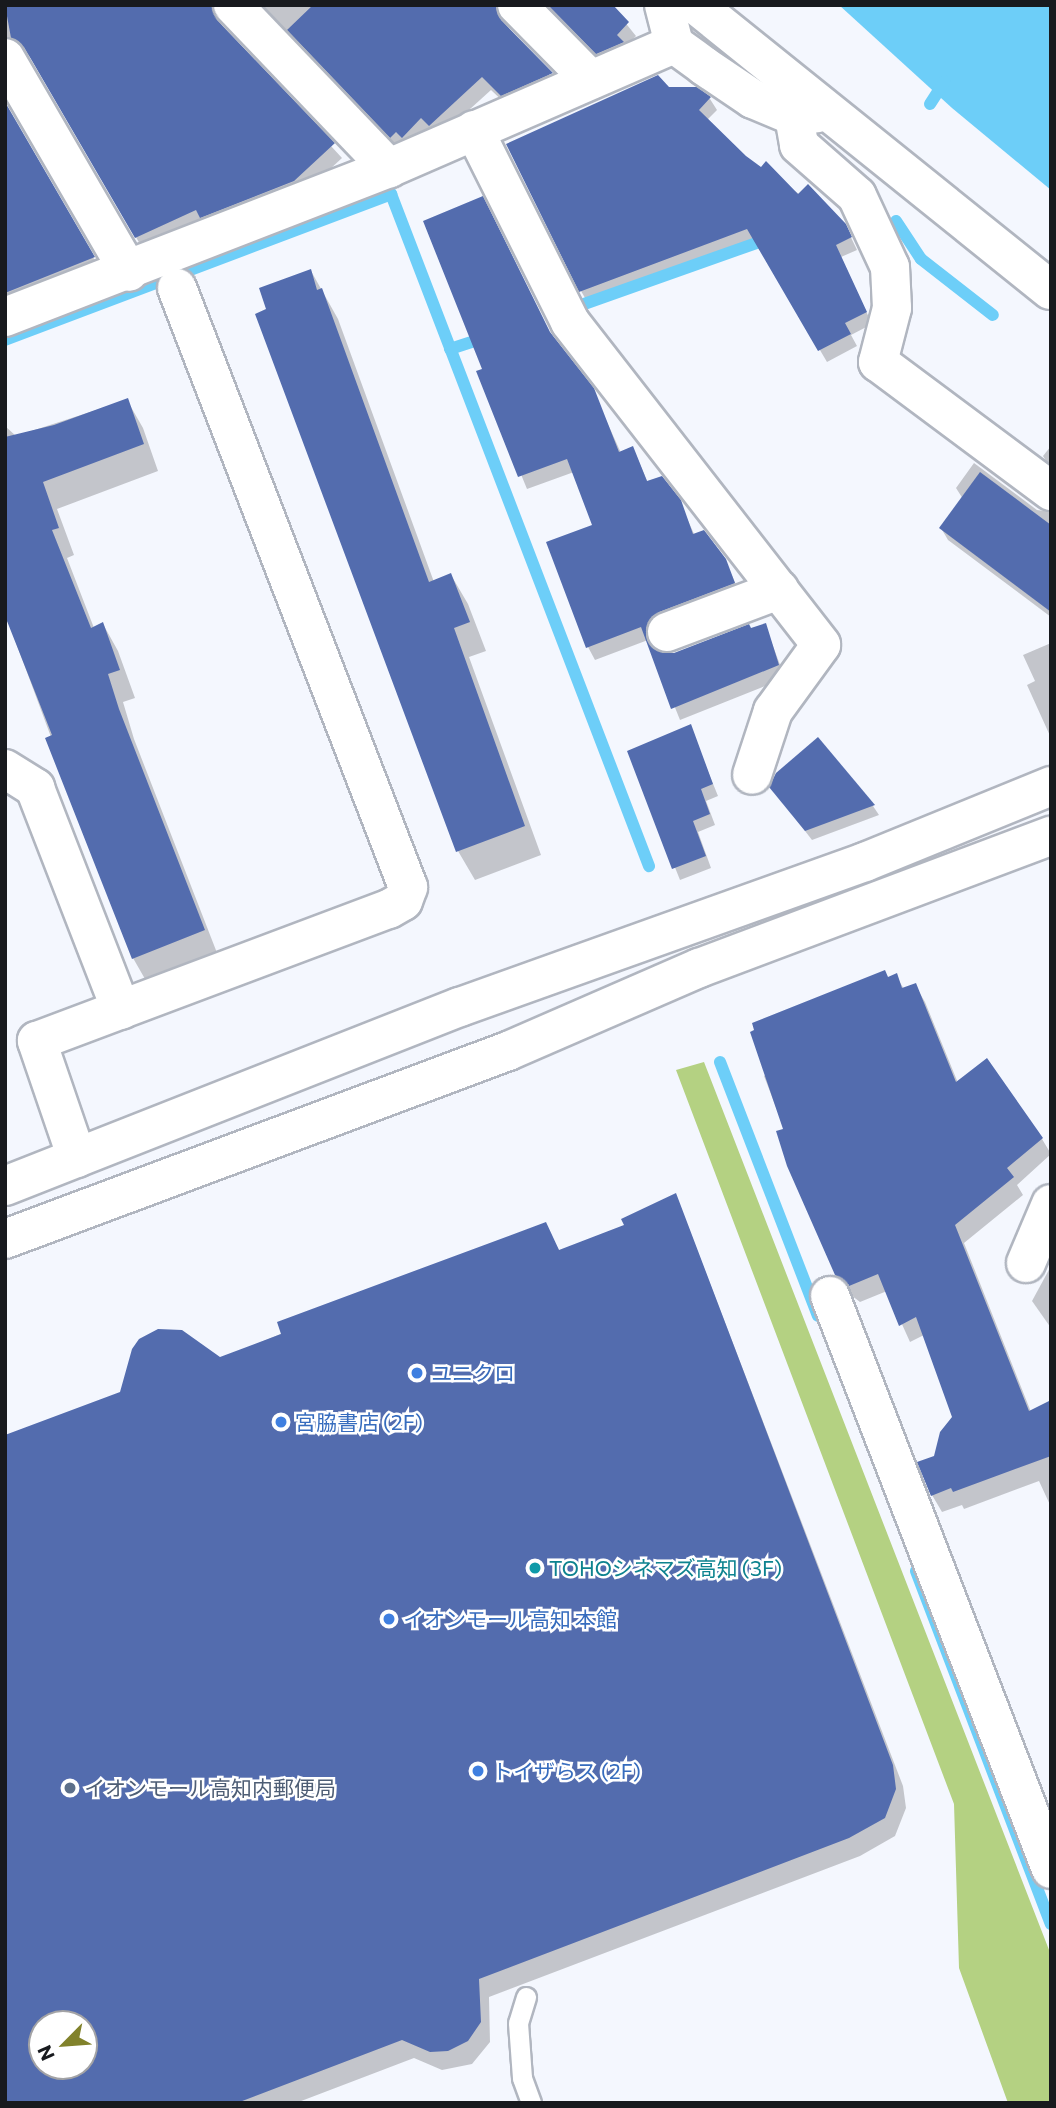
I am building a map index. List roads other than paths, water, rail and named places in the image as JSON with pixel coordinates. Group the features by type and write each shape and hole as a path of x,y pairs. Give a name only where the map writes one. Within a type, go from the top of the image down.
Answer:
{"street":[{"path":"233,5 389,168"},
{"path":"517,5 591,80"},
{"path":"664,5 674,44 753,99 809,114"},
{"path":"696,5 809,114 1051,290"},
{"path":"5,317 129,272 389,168 674,44"},
{"path":"5,58 129,272"},
{"path":"809,114 799,145 857,196 891,267 892,308 878,362 1051,491"},
{"path":"474,130 564,310 821,645 773,711 752,775"},
{"path":"77,1158 37,1041 389,909 403,901 408,887 177,288"},
{"path":"667,632 779,590"},
{"path":"5,769 35,788 121,1010"},
{"path":"5,1186 460,1007 865,862 1051,786"},
{"path":"5,1239 508,1051 699,968 1051,836"},
{"path":"1026,1263 1051,1204"},
{"path":"830,1296 1051,1869"}],"lane":[{"path":"526,1997 518,2023 522,2078 531,2103"}],"water":[{"path":"839,5 1051,5 1051,190 952,108"}],"waterway":[{"path":"930,104 945,81"},
{"path":"5,340 391,194 649,866"},
{"path":"896,221 921,259 993,315"},
{"path":"570,309 770,238"},
{"path":"450,349 486,337"},
{"path":"720,1062 818,1316"},
{"path":"916,1571 1051,1924"}],"place":[{"name":"ユニクロ","path":"417,1373"},
{"name":"宮脇書店 (2F)","path":"281,1422"},
{"name":"TOHOシネマズ高知 (3F)","path":"535,1568"},
{"name":"イオンモール高知 本館","path":"389,1619"},
{"name":"トイザらス (2F)","path":"478,1771"},
{"name":"イオンモール高知内郵便局","path":"70,1788"}]}
